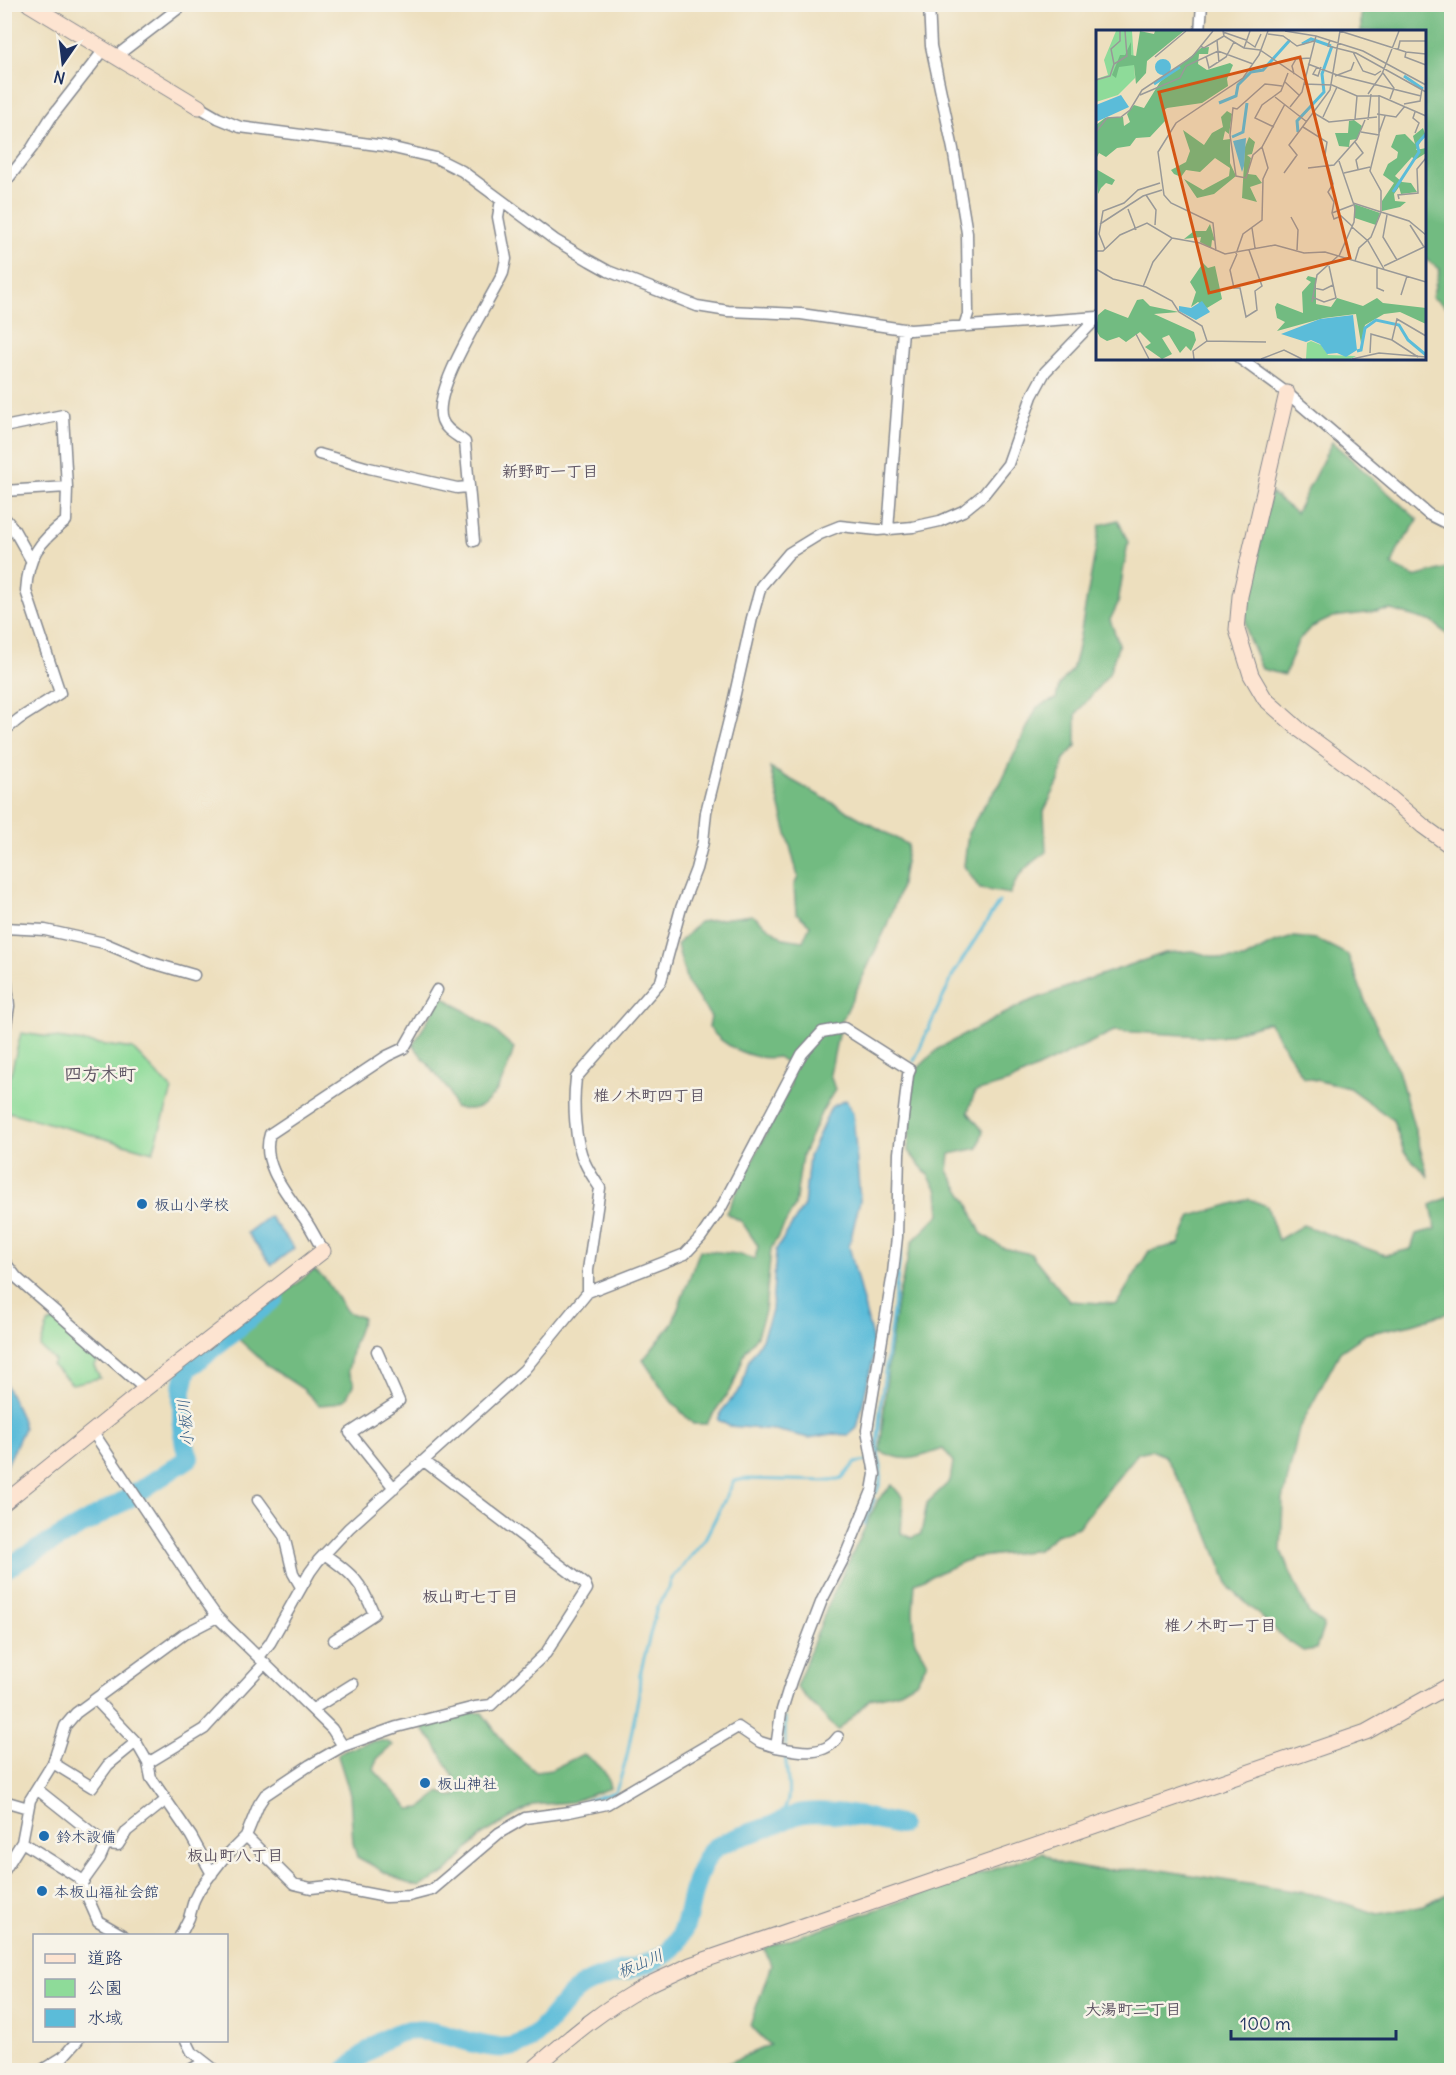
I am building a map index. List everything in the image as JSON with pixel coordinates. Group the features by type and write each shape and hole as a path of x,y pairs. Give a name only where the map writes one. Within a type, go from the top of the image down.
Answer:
{"street":[{"path":"29,4 218,118 240,126 385,146 436,158 462,171 555,240 590,261 608,271 684,302 711,309 801,314 903,330 1096,315"},
{"path":"4,184 32,148 50,119 109,54 184,4"},
{"path":"929,4 931,46 952,141 967,233 968,314 964,326"},
{"path":"1200,30 1202,4"},
{"path":"474,541 465,442 446,428 442,421 441,402 454,366 503,273 506,259 498,217 501,200"},
{"path":"588,1292 588,1270 600,1188 584,1162 579,1146 574,1092 576,1078 661,981 681,908 696,869 703,842 709,800 761,586 789,554 820,534 840,526 888,530 914,527 940,521 963,511 984,494 1008,464 1032,396 1045,372 1096,315"},
{"path":"888,530 903,330"},
{"path":"1242,360 1287,393 1428,514 1452,526"},
{"path":"1287,393 1240,596 1238,630 1248,666 1266,699 1300,730 1380,789 1423,826 1452,847"},
{"path":"4,427 63,415 67,487 66,521 46,537 31,560 26,591 60,693 4,731"},
{"path":"319,454 446,485 468,488"},
{"path":"4,491 67,487"},
{"path":"4,517 31,560"},
{"path":"4,928 45,930 104,943 149,962 194,975"},
{"path":"4,952 9,1006 4,1038"},
{"path":"4,1503 323,1251 306,1221 280,1185 266,1145 270,1134 378,1062 404,1048 437,990"},
{"path":"148,1763 204,1729 262,1660 301,1587 324,1554 524,1370 588,1292 685,1254 701,1237 721,1208 801,1054 822,1032 844,1028 910,1071 899,1153 897,1238 893,1273 867,1430 875,1474 872,1491 846,1554 822,1600 791,1681 781,1713 776,1747"},
{"path":"4,1261 17,1278 146,1389"},
{"path":"377,1351 399,1401 350,1433 394,1488"},
{"path":"93,1432 217,1617 313,1709 332,1729 343,1746"},
{"path":"181,1934 189,1918 194,1900 212,1874 246,1836 265,1795 343,1746 397,1728 475,1707 491,1705 546,1653 587,1589 585,1584 424,1461"},
{"path":"258,1500 285,1536 293,1573 301,1587"},
{"path":"324,1554 348,1570 356,1579 363,1588 374,1614 334,1640"},
{"path":"4,1871 22,1842 30,1800 53,1763 65,1726 76,1713 184,1634 217,1617"},
{"path":"313,1709 353,1684"},
{"path":"532,2070 577,2031 609,2008 643,1987 690,1965 1366,1732 1452,1684"},
{"path":"96,1700 136,1742 148,1763 151,1778 191,1836 212,1874"},
{"path":"246,1836 294,1884 311,1888 329,1886 386,1897 409,1896 432,1890 499,1833 525,1818 607,1804 738,1727 760,1742 797,1751 815,1752 826,1749 838,1737"},
{"path":"53,1763 92,1787 108,1765 136,1742"},
{"path":"38,1790 106,1844 118,1845 126,1831 166,1800"},
{"path":"4,1801 28,1808"},
{"path":"22,1842 76,1876 82,1883 98,1921 105,1931"},
{"path":"82,1883 100,1858 106,1844"},
{"path":"42,2070 63,2057 76,2042"},
{"path":"187,2042 192,2052 214,2070"},
{"path":"190,2070 204,2062"}],"green space":[{"path":"1361,5 1451,5 1452,306 1449,309 1432,297 1440,269 1426,260 1426,30 1361,30"},
{"path":"1332,442 1418,520 1398,549 1392,565 1414,577 1451,567 1451,638 1433,622 1391,610 1333,617 1310,628 1298,641 1285,675 1262,669 1247,634 1245,611 1271,493 1296,513"},
{"path":"1118,520 1128,542 1118,603 1110,620 1119,644 1109,674 1076,714 1076,746 1064,759 1059,781 1044,811 1046,852 1024,870 1016,880 1010,894 980,889 964,866 968,833 1000,784 1037,707 1056,699 1059,685 1072,670 1100,525"},
{"path":"770,768 908,845 900,890 885,930 840,1025 830,1074 835,1090 822,1111 802,1156 795,1206 771,1249 765,1311 757,1336 746,1350 733,1386 706,1424 693,1424 671,1401 643,1360 672,1324 700,1250 737,1254 755,1259 758,1246 742,1222 726,1213 791,1084 787,1063 778,1057 759,1057 739,1051 722,1041 709,1027 711,1017 687,982 677,945 699,922 752,915 783,938 803,941 810,925 796,913 794,886 798,877"},
{"path":"1293,937 1316,939 1348,955 1369,1011 1398,1070 1428,1176 1404,1152 1393,1120 1349,1088 1303,1077 1269,1022 1220,1037 1114,1031 1009,1082 975,1092 968,1112 983,1131 978,1148 950,1154 948,1171 968,1203 981,1233 1003,1248 1031,1254 1069,1301 1117,1304 1149,1251 1179,1244 1191,1216 1249,1199 1267,1206 1278,1240 1303,1225 1385,1255 1411,1249 1416,1234 1436,1229 1431,1205 1451,1196 1451,1312 1412,1324 1366,1334 1340,1352 1299,1429 1283,1500 1281,1551 1308,1612 1324,1625 1316,1649 1303,1651 1285,1639 1230,1588 1206,1528 1165,1456 1151,1450 1138,1453 1078,1527 1056,1535 1038,1550 972,1558 915,1583 913,1612 915,1642 927,1662 916,1682 897,1693 870,1699 838,1731 796,1687 829,1603 878,1500 892,1485 903,1498 901,1533 911,1538 921,1534 927,1503 950,1481 953,1462 943,1449 912,1458 897,1457 880,1451 897,1301 912,1242 940,1214 938,1191 908,1151 914,1072 939,1048 1025,1003 1086,980 1165,953 1192,951 1222,959 1244,959 1271,944"},
{"path":"442,996 490,1027 514,1048 495,1093 478,1107 467,1109 454,1107 449,1091 413,1045"},
{"path":"21,1033 133,1049 172,1090 153,1152 5,1111 5,1096"},
{"path":"314,1270 325,1279 347,1312 363,1318 353,1346 348,1371 354,1383 346,1399 334,1404 319,1405 303,1389 269,1367 233,1334"},
{"path":"56,1320 100,1359 94,1366 100,1378 72,1384 52,1365 55,1361 40,1347 48,1324"},
{"path":"473,1712 482,1713 508,1748 536,1772 551,1770 583,1754 601,1768 607,1776 610,1788 571,1802 533,1805 482,1835 447,1872 420,1887 401,1881 357,1857 353,1843 350,1794 339,1753 374,1741 381,1740 393,1745 377,1759 374,1770 410,1809 421,1808 440,1792 456,1796 460,1788 434,1742 423,1730 424,1725"},
{"path":"1042,1853 1061,1864 1095,1870 1154,1869 1318,1895 1378,1914 1419,1907 1451,1892 1451,2070 718,2070 717,2068 770,2045 750,2025 771,1965 764,1948"}],"water":[{"path":"846,1100 853,1114 860,1200 849,1246 875,1350 857,1428 849,1435 832,1434 809,1438 775,1430 729,1426 718,1420 721,1412 742,1387 748,1362 762,1339 772,1311 776,1250 804,1206 809,1157 831,1107"},
{"path":"269,1216 294,1248 272,1265 247,1233"},
{"path":"4,1381 24,1428 7,1465 5,1465"}],"waterway":[{"path":"914,1061 954,973 999,902"},
{"path":"876,1493 880,1483 881,1467 877,1448 881,1402 901,1250"},
{"name":"小板川","path":"4,1569 129,1498 189,1458 182,1425 182,1390 187,1369 274,1298"},
{"path":"583,1802 615,1792 627,1756 639,1693 640,1674 657,1607 669,1588 671,1580 704,1541 734,1481 745,1479 831,1481 842,1478 855,1463 867,1461"},
{"path":"864,1524 874,1499"},
{"path":"785,1718 785,1745"},
{"path":"757,1831 780,1816 785,1808 789,1790 785,1753"},
{"name":"板山川","path":"346,2070 379,2043 401,2032 416,2030 432,2032 499,2047 514,2046 529,2040 580,1988 590,1982 653,1961 671,1949 683,1930 702,1866 707,1857 721,1844 805,1813 817,1812 864,1817 899,1825"}],"place":[{"name":"板山小学校","path":"142,1204"},
{"name":"板山神社","path":"425,1783"},
{"name":"鈴木設備","path":"44,1836"},
{"name":"本板山福祉会館","path":"42,1891"}],"district":[{"name":"新野町一丁目","path":"550,471"},
{"name":"四方木町","path":"100,1073"},
{"name":"椎ノ木町四丁目","path":"649,1095"},
{"name":"板山町七丁目","path":"470,1596"},
{"name":"椎ノ木町一丁目","path":"1220,1625"},
{"name":"板山町八丁目","path":"235,1855"},
{"name":"大湯町二丁目","path":"1133,2009"}]}
